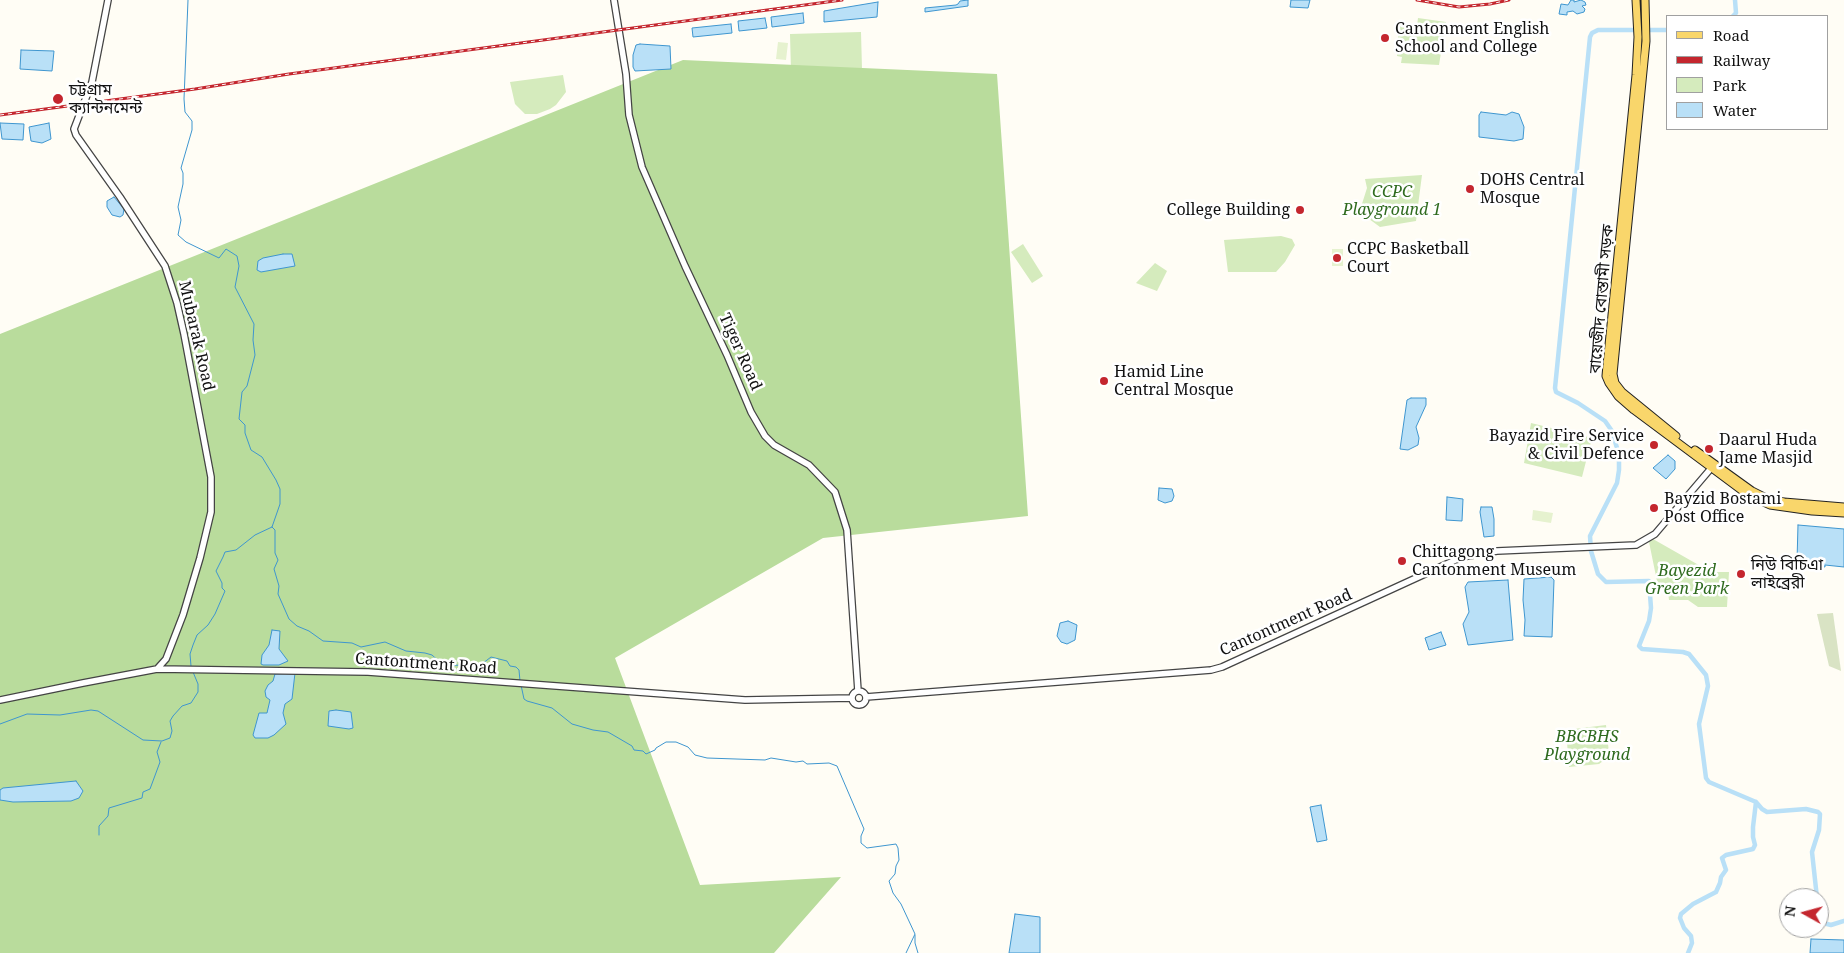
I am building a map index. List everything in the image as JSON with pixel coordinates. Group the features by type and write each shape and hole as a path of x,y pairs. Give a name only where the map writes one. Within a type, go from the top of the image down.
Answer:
{"main road":[{"name":"বায়েজীদ বোস্তামী সড়ক","path":"1636,0 1642,37 1613,374 1615,383 1634,403 1748,495 1770,505 1844,513"},
{"name":"বায়েজীদ বোস্তামী সড়ক","path":"1641,25 1645,0"},
{"name":"বায়েজীদ বোস্তামী সড়ক","path":"1713,466 1764,497 1784,502 1844,507"}],"street":[{"name":"Mubarak Road","path":"108,0 92,82 74,129 76,135 120,197 165,266 184,334 211,477 211,512 184,615 166,659 157,669"},
{"name":"Tiger Road","path":"614,0 626,74 629,115 642,167 685,266 752,412 765,436 774,445 809,466 835,492 847,530 858,691"},
{"name":"Cantontment Road","path":"866,697 1211,670 1222,667 1462,557 1497,551 1636,545 1651,537 1713,466"},
{"name":"Cantontment Road","path":"0,700 157,669 368,672 745,700 852,698"},
{"path":"858,691 863,692 866,697 864,702 859,704 854,703 852,698 853,693 858,691"}],"green space":[{"path":"1418,18 1446,22 1439,65 1401,63 1402,57 1397,56 1399,24 1417,26"},
{"path":"861,32 862,69 791,71 790,34"},
{"path":"778,42 788,43 786,60 776,59"},
{"path":"683,60 997,74 1028,516 823,538 615,658 700,885 841,877 774,953 0,953 0,334"},
{"path":"563,75 566,92 556,105 550,109 537,114 525,114 515,104 510,82"},
{"name":"CCPC Playground 1","path":"1422,175 1416,221 1380,227 1365,216 1361,207 1367,188 1365,179"},
{"path":"1281,236 1292,239 1295,245 1285,262 1276,272 1228,272 1224,240"},
{"path":"1023,244 1043,276 1032,283 1011,252"},
{"name":"CCPC Basketball Court","path":"1332,249 1343,249 1343,266 1332,266"},
{"path":"1155,263 1167,271 1157,291 1136,283"},
{"path":"1531,423 1592,438 1582,477 1524,463"},
{"path":"1533,510 1553,513 1551,523 1532,520"},
{"name":"Bayezid Green Park","path":"1653,539 1711,572 1729,572 1727,607 1698,607 1688,600 1669,600 1667,586 1658,586 1649,542"},
{"path":"1833,613 1841,671 1829,666 1817,614"},
{"name":"BBCBHS Playground","path":"1606,725 1609,753 1606,759 1599,764 1569,767 1566,730"}],"water":[{"path":"968,0 968,6 925,12 925,8 956,5 960,1"},
{"path":"1291,0 1310,0 1308,8 1290,7"},
{"path":"1571,0 1574,0 1574,2 1581,0 1585,2 1586,5 1582,6 1585,9 1584,12 1577,14 1573,11 1567,12 1567,15 1559,14 1561,4 1568,5"},
{"path":"878,2 877,17 824,22 824,11"},
{"path":"803,13 804,23 772,27 771,17"},
{"path":"765,18 767,28 739,31 738,21"},
{"path":"731,24 732,33 693,37 692,28"},
{"path":"636,45 670,46 671,69 635,71 633,55"},
{"path":"21,50 54,51 52,71 20,69"},
{"path":"1481,112 1506,115 1512,112 1519,114 1524,127 1523,139 1514,141 1479,137 1479,115"},
{"path":"0,123 24,124 23,140 2,139"},
{"path":"49,123 51,139 42,143 31,141 29,127"},
{"path":"114,197 124,209 123,215 120,217 112,215 107,207 107,201"},
{"path":"292,254 295,266 261,272 257,270 258,261 263,258"},
{"path":"1411,398 1426,398 1426,405 1416,427 1419,438 1418,445 1408,450 1400,449 1407,400"},
{"path":"1668,455 1675,461 1675,469 1666,479 1653,468"},
{"path":"1159,488 1172,489 1174,496 1172,501 1165,503 1158,500"},
{"path":"1447,497 1463,499 1462,521 1446,520"},
{"path":"1481,507 1492,507 1494,536 1484,537"},
{"path":"1798,525 1844,529 1844,567 1825,565 1825,567 1819,566 1819,564 1797,561"},
{"path":"1551,577 1554,580 1552,637 1524,636 1524,579"},
{"path":"1508,580 1513,640 1468,645 1463,624 1469,612 1465,587 1468,582"},
{"path":"1068,621 1077,625 1075,640 1067,644 1061,642 1057,636 1060,623"},
{"path":"272,630 280,631 279,649 288,661 279,665 263,665 261,664 262,655 269,645"},
{"path":"1441,632 1446,645 1429,650 1425,638"},
{"path":"295,673 292,699 285,704 283,713 286,724 268,738 255,738 253,735 259,713 267,713 270,700 266,697 265,691 268,685 273,681 275,674"},
{"path":"329,711 351,712 353,728 328,726"},
{"path":"76,781 83,791 79,798 71,801 13,802 0,800 0,790 3,788"},
{"path":"1321,805 1327,840 1317,842 1310,807"},
{"path":"1015,914 1040,917 1040,953 1009,953"},
{"path":"1811,939 1844,940 1844,953 1810,953"}],"waterway":[{"path":"188,0 184,99 185,112 192,121 192,130 181,168 183,184 178,207 181,220 178,235 186,242 219,258 226,249 237,256 239,266 235,287 254,324 253,340 255,355 247,386 242,392 239,419 245,425 245,433 251,450 262,457 280,489 280,504 272,527 255,535 236,550 225,552 216,571 222,583 222,588 225,591 215,614 208,625 197,635 190,654 191,666"},
{"path":"1734,15 1736,13 1735,0"},
{"path":"1666,30 1598,30 1592,33 1590,37 1555,388 1556,392 1578,403 1605,421 1612,431 1619,455 1617,483 1590,536 1591,551 1598,574 1606,582 1649,581 1651,608 1649,621 1639,646 1642,649 1689,654 1706,675 1708,686 1699,724 1706,778 1709,782 1756,802 1753,827 1755,845 1753,849 1726,855 1722,858 1726,870 1721,877 1716,892 1693,904 1681,914 1680,918 1684,928 1691,936 1692,943 1688,953"},
{"path":"272,527 275,530 275,553 278,560 274,569 279,586 278,594 289,619 297,626 309,631 323,641 352,643 361,647 385,642 406,651 432,655 444,666 478,667 491,657 507,661 510,666 516,667 519,670 520,681"},
{"path":"0,724 27,714 60,715 91,710 98,711 143,740 162,741 170,738 172,731 170,721 173,716 182,706 191,703 198,692 198,684 193,672"},
{"path":"521,685 524,699 527,701 552,708 572,724 608,732 632,746 634,750 643,751 646,754 666,742 676,742 688,747 695,755 707,758 765,760 771,758 796,762 803,761 807,764 829,763 837,766 864,829 861,843 867,848 896,844 898,848 899,860 895,874 889,881 893,893 901,904 915,934 906,953"},
{"path":"99,835 99,826 108,816 109,808 142,798 143,792 150,789 160,762 157,752 161,742"},
{"path":"1756,802 1767,812 1806,809 1820,814 1819,830 1812,852 1816,888"},
{"path":"1829,924 1844,921"},
{"path":"915,935 918,953"}],"railway":[{"path":"0,115 195,89 289,74 842,0"},
{"path":"1417,0 1459,7 1509,0"}],"place":[{"name":"Cantonment English School and College","path":"1385,38"},
{"name":"চট্টগ্রাম ক্যান্টনমেন্ট","path":"58,99"},
{"name":"DOHS Central Mosque","path":"1470,189"},
{"name":"College Building","path":"1300,210"},
{"name":"CCPC Basketball Court","path":"1337,258"},
{"name":"Hamid Line Central Mosque","path":"1104,381"},
{"name":"Bayazid Fire Service & Civil Defence","path":"1654,445"},
{"name":"Daarul Huda Jame Masjid","path":"1709,449"},
{"name":"Bayzid Bostami Post Office","path":"1654,508"},
{"name":"Chittagong Cantonment Museum","path":"1402,561"},
{"name":"নিউ বিচিএা লাইব্রেরী","path":"1741,574"}]}
